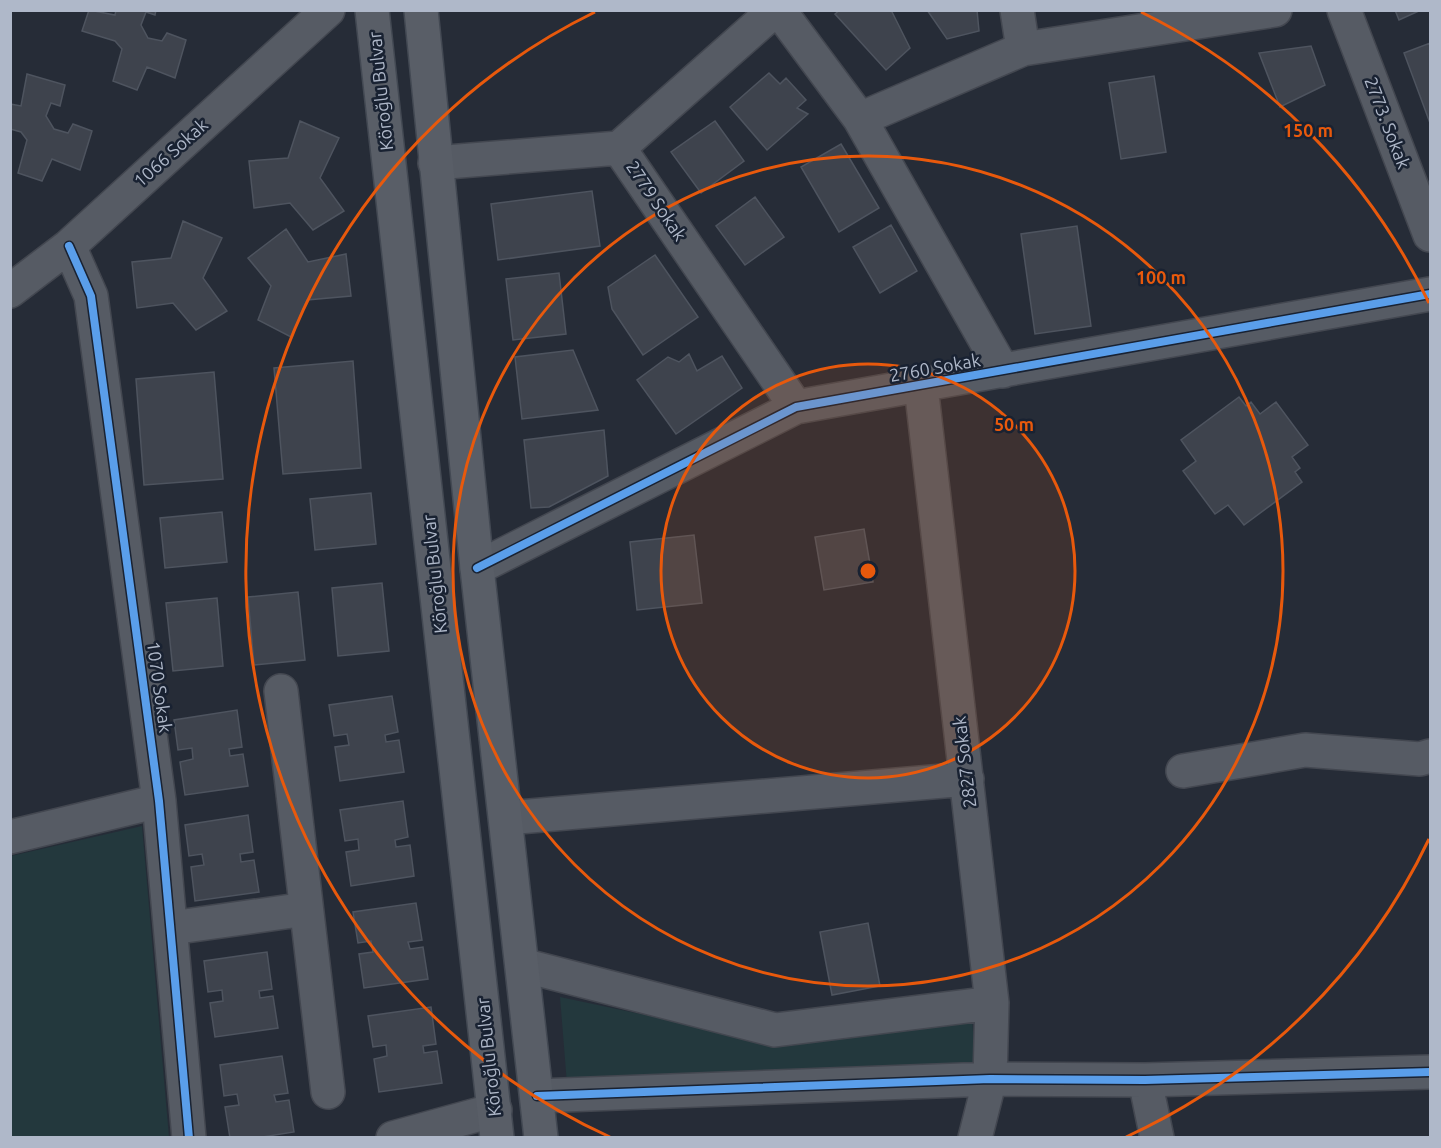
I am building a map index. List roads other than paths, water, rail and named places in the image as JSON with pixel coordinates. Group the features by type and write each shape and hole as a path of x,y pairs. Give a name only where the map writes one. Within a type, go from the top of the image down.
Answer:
{"main road":[{"name":"Köroğlu Bulvar","path":"372,10 496,1124"},
{"path":"421,10 477,568 541,1137"}],"street":[{"name":"1066 Sokak","path":"10,291 69,246 328,10"},
{"path":"620,148 777,10 860,119 1004,371"},
{"path":"1017,10 1023,49"},
{"path":"860,119 1023,49 1275,10"},
{"name":"2773. Sokak","path":"1344,10 1431,235"},
{"name":"2779 Sokak","path":"435,162 620,148 796,407"},
{"name":"1070 Sokak","path":"69,246 92,296 159,801 189,1137"},
{"name":"2760 Sokak","path":"477,568 796,407 1431,294"},
{"name":"2827 Sokak","path":"921,386 993,1003 990,1079 975,1137"},
{"path":"281,691 328,1092"},
{"path":"1183,771 1305,750 1420,759 1431,756"},
{"path":"506,818 968,779"},
{"path":"10,837 159,801"},
{"path":"171,928 306,909"},
{"path":"522,965 775,1030 993,1003"},
{"path":"537,1096 990,1079 1145,1080 1431,1072"},
{"path":"1145,1080 1157,1137"},
{"path":"393,1137 496,1124"}]}
